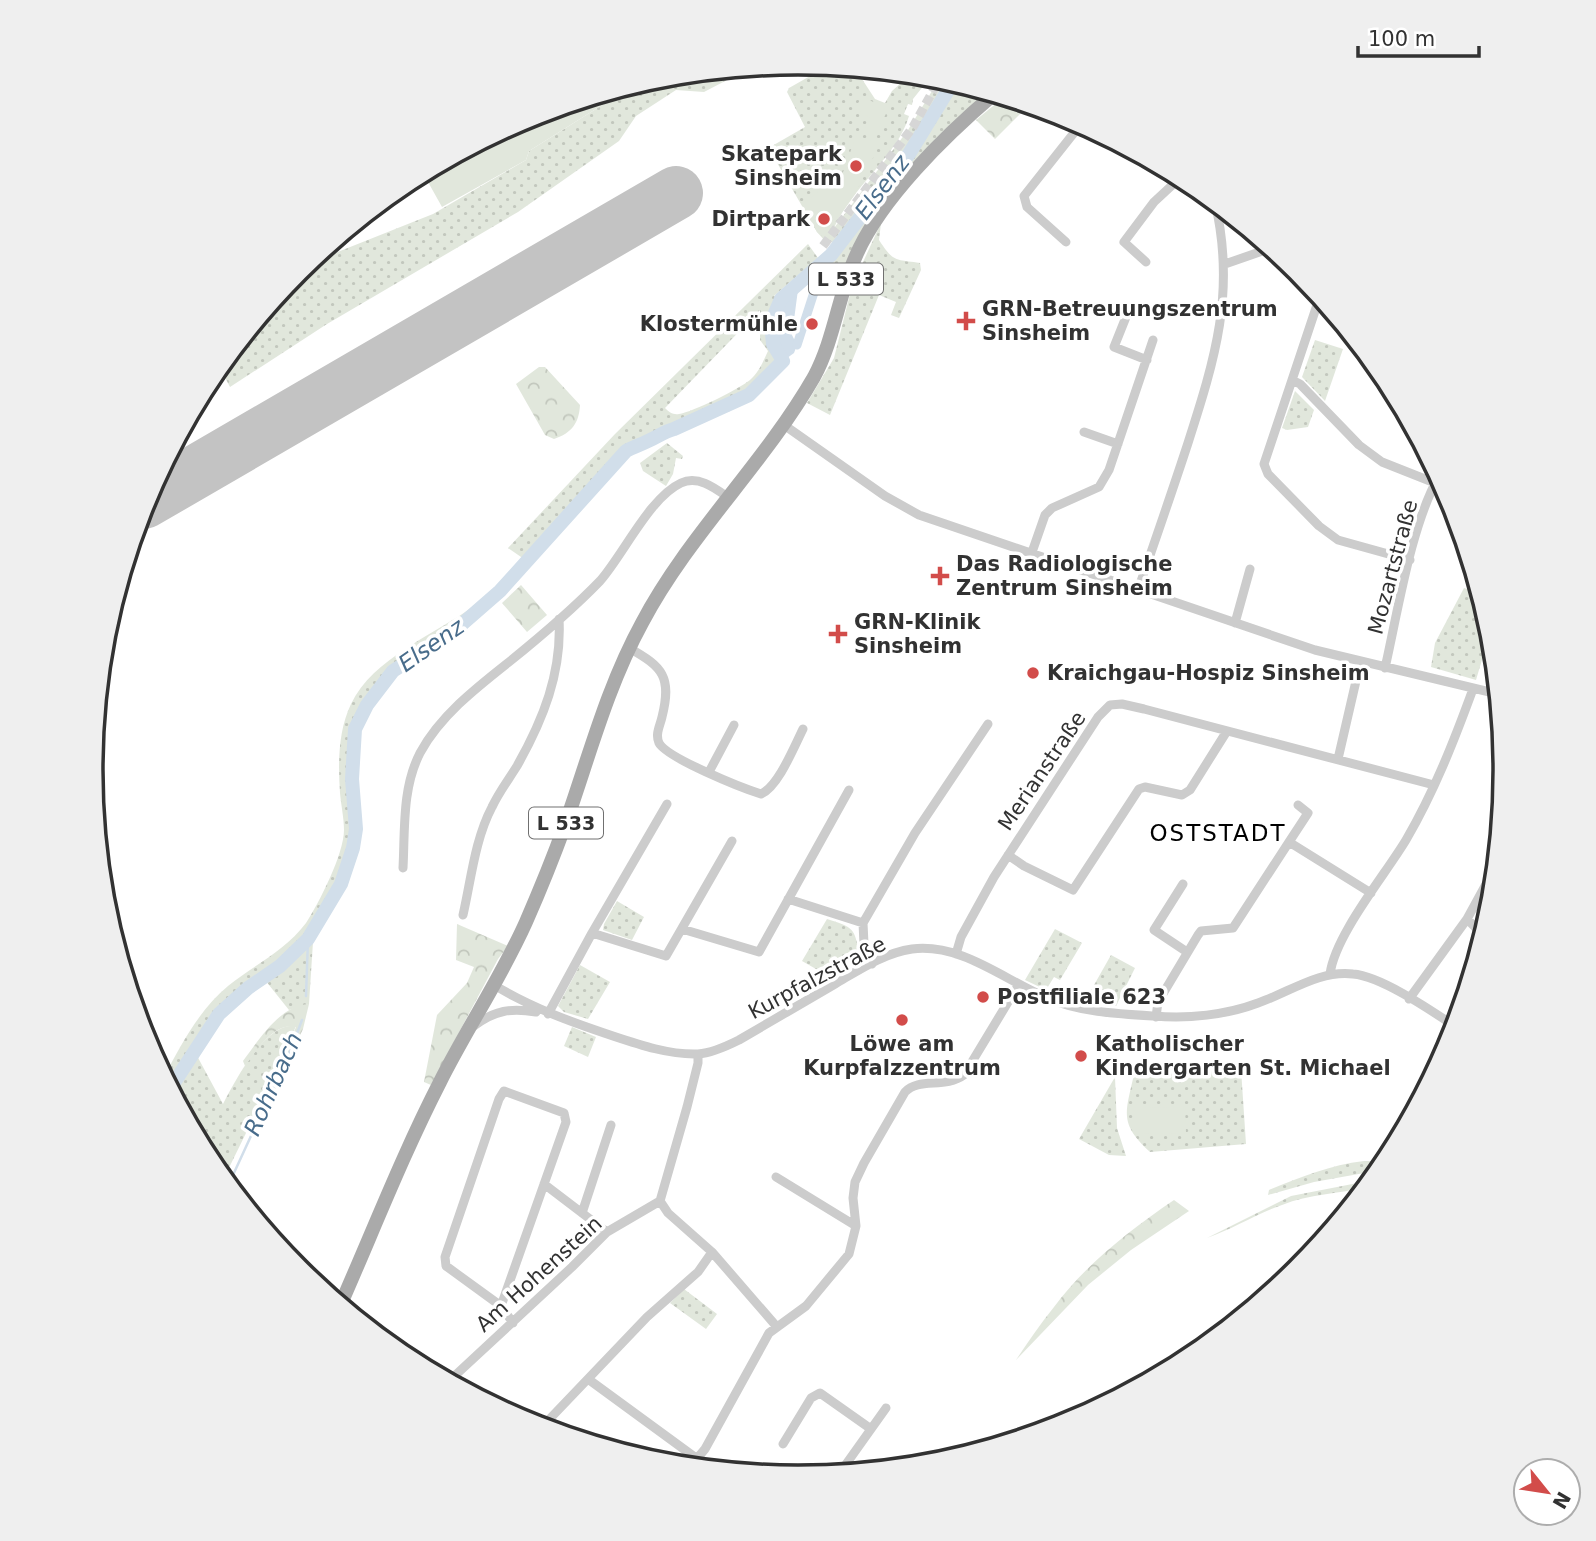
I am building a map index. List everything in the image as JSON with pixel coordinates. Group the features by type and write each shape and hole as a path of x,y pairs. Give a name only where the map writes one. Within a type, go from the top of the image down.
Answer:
{"main road":[{"name":"L 533","path":"344,1296 431,1100 468,1030 494,996 551,861 604,707 629,648 660,590 784,425 815,375 825,354 846,280 871,227 899,189 986,101"}],"street":[{"path":"1066,242 1027,207 1024,196 1075,133"},
{"path":"1146,262 1124,242 1154,202 1173,185"},
{"path":"1138,590 1210,372 1221,318 1225,264 1217,216"},
{"path":"1225,264 1260,252"},
{"path":"1316,307 1264,464 1268,474 1319,526 1338,540 1409,560"},
{"path":"1128,312 1114,346 1147,359"},
{"path":"1031,555 1045,515 1056,506 1099,487 1110,470 1153,340"},
{"path":"1292,380 1300,384 1359,445 1382,462 1428,477"},
{"path":"784,425 903,507 1031,555 1315,650 1488,692"},
{"path":"1084,432 1118,444"},
{"path":"403,868 406,802 411,774 421,751 441,723 473,691 559,619 601,579 671,488 685,481 707,483 729,498"},
{"name":"Mozartstraße","path":"1385,668 1409,560 1434,490"},
{"path":"1235,623 1250,569"},
{"path":"463,915 477,850 491,808 540,722 554,682 560,641 559,619"},
{"path":"629,648 648,658 663,674 666,691 657,733 660,744 667,752 709,772 761,794 769,791 803,729"},
{"path":"1338,759 1356,681"},
{"path":"1331,974 1335,954 1406,839 1434,785 1455,739 1473,689"},
{"name":"Merianstraße","path":"956,954 961,937 1008,855 1098,717 1110,705 1122,704 1434,785"},
{"path":"872,964 864,944 863,923 915,833 988,724"},
{"path":"709,772 734,725"},
{"path":"1008,855 1073,890 1139,789 1145,787 1182,795 1190,790 1227,731"},
{"path":"682,929 759,952 849,790"},
{"path":"548,1014 667,804"},
{"path":"1156,1017 1158,1002 1201,931 1233,928 1308,813 1298,805"},
{"path":"592,933 666,956 732,841"},
{"path":"1289,842 1371,893"},
{"path":"1183,884 1154,930 1187,952"},
{"path":"1409,999 1466,919 1483,890"},
{"path":"788,899 863,923"},
{"path":"1466,919 1475,928"},
{"name":"Kurpfalzstraße","path":"494,996 520,1001 548,1014 661,1050 698,1054 726,1047 872,964 913,949 956,954 1068,1006 1156,1017 1203,1015 1230,1011 1274,998 1331,974 1354,974 1368,977 1446,1021"},
{"path":"699,1459 769,1333 806,1306 849,1254 856,1226 853,1198 855,1182 863,1163 905,1092 915,1085 956,1082 964,1075 1019,984"},
{"name":"Kurpfalzstraße","path":"494,996 511,1009 548,1014"},
{"path":"468,1030 496,1012 511,1009"},
{"path":"698,1054 687,1107 660,1201 668,1213 712,1252 777,1327"},
{"path":"500,1306 566,1122 564,1113 504,1091 445,1256 446,1266 500,1306 513,1323"},
{"path":"582,1213 611,1125"},
{"path":"776,1177 856,1226"},
{"path":"544,1184 607,1232"},
{"name":"Am Hohenstein","path":"455,1376 607,1232 660,1201"},
{"path":"549,1419 647,1317 698,1272 712,1252"},
{"path":"588,1379 695,1458"},
{"path":"783,1444 811,1398 820,1393 871,1429"},
{"path":"846,1464 886,1408"}],"green space":[{"path":"811,76 862,79 875,99 885,103 901,83 923,87 913,99 912,105 908,104 904,114 909,116 895,144 851,199 834,228 908,130 933,89 983,100 935,144 837,287 819,282 841,244 825,241 817,232 776,161 779,156 772,146 805,127 787,92 789,88"},
{"path":"729,79 704,92 676,90 636,116 619,141 518,212 327,324 230,387 225,377 246,347 306,279 334,253 433,214 526,160 529,151 606,103 662,89"},
{"path":"862,96 888,110 874,136 864,131 871,118 855,109"},
{"path":"606,103 529,151 526,160 442,207 428,182 490,147 532,128"},
{"path":"995,104 1022,112 995,139 976,120"},
{"name":"Skatepark Sinsheim","path":"856,136 875,142 876,147 872,160 859,176 864,180 857,189 842,175"},
{"name":"Dirtpark","path":"837,176 856,193 824,238 817,232 802,205"},
{"path":"881,223 879,240 888,253 900,260 920,263 921,270 899,318 891,315 896,302 879,295 830,415 807,403 834,358 852,286"},
{"path":"808,244 818,258 774,296 781,299 772,331 783,363 769,381 730,411 630,454 599,484 519,578 486,611 394,672 368,707 356,728 354,777 358,830 347,871 313,942 309,1004 289,1010 265,980 219,1020 196,1054 223,1104 243,1068 263,1042 285,1027 296,1026 285,1052 291,1054 254,1135 247,1131 228,1169 196,1118 169,1067 191,1028 208,1006 228,986 298,933 324,891 343,840 339,759 341,736 351,704 361,688 389,660 458,617 494,590 524,559 508,548 615,434","holes":["760,310 760,340 768,351 750,380 736,389 679,414 665,408"]},
{"path":"1315,340 1343,349 1325,401 1302,377"},
{"path":"539,367 545,367 580,405 573,426 566,434 554,439 545,435 516,384"},
{"path":"1295,391 1314,410 1308,427 1287,430 1282,428"},
{"path":"667,443 683,456 682,459 676,458 673,474 666,486 643,471 640,463"},
{"path":"521,585 547,615 527,632 502,603"},
{"path":"1464,588 1470,590 1483,656 1476,680 1431,667 1435,643"},
{"path":"617,901 644,917 632,940 603,930"},
{"path":"827,919 851,930 859,954 848,967 830,977 802,961"},
{"path":"457,924 508,946 498,959 431,1085 424,1082 437,1015 467,983 474,967 456,960"},
{"path":"1055,929 1082,943 1060,980 1054,977 1046,990 1025,980"},
{"path":"1111,955 1135,968 1116,1006 1085,1001"},
{"path":"580,965 610,982 588,1019 564,1012 558,1006"},
{"path":"309,1004 303,1029 291,1054 285,1052 296,1027 288,1026 267,1039 245,1066 243,1061 271,1025 289,1010"},
{"path":"572,1027 596,1037 588,1057 564,1046"},
{"path":"1241,1069 1246,1144 1150,1152 1133,1133 1127,1108 1134,1074"},
{"path":"1115,1077 1117,1128 1126,1156 1109,1155 1079,1139"},
{"path":"1185,1107 1186,1133 1134,1134 1134,1108"},
{"path":"1373,1161 1365,1173 1314,1182 1268,1195 1269,1190 1339,1165"},
{"path":"1358,1183 1353,1189 1292,1201 1207,1238 1291,1196"},
{"path":"1174,1200 1189,1211 1131,1250 1088,1285 1016,1360 1080,1276 1125,1236"},
{"path":"684,1289 717,1314 706,1329 670,1303"}],"shaded area":[{"path":"799,282 792,335 797,345 794,353 783,361 773,339 773,318 781,300"}],"waterway":[{"name":"Elsenz","path":"175,1081 219,1014 248,988 280,966 308,939 341,884 353,848 356,829 352,779 355,729 367,705 393,671 453,632 500,591 626,451 749,395 783,361 773,344 771,322 781,299 831,255 909,154 947,92"},
{"path":"797,345 817,283 831,255"},
{"name":"Rohrbach","path":"306,996 308,939"},
{"name":"Rohrbach","path":"233,1175 302,1020"}],"runway":[{"path":"161,492 676,193"}],"tunnel":[{"path":"823,246 913,127 934,89"}],"place":[{"name":"Skatepark Sinsheim","path":"856,166"},
{"name":"Dirtpark","path":"824,219"},
{"name":"GRN-Betreuungszentrum Sinsheim","path":"966,321"},
{"name":"Klostermühle","path":"812,324"},
{"name":"Das Radiologische Zentrum Sinsheim","path":"940,576"},
{"name":"GRN-Klinik Sinsheim","path":"838,634"},
{"name":"Kraichgau-Hospiz Sinsheim","path":"1033,673"},
{"name":"Postfiliale 623","path":"983,997"},
{"name":"Löwe am Kurpfalzzentrum","path":"902,1020"},
{"name":"Katholischer Kindergarten St. Michael","path":"1081,1056"}],"district":[{"name":"OSTSTADT","path":"1218,833"}]}
